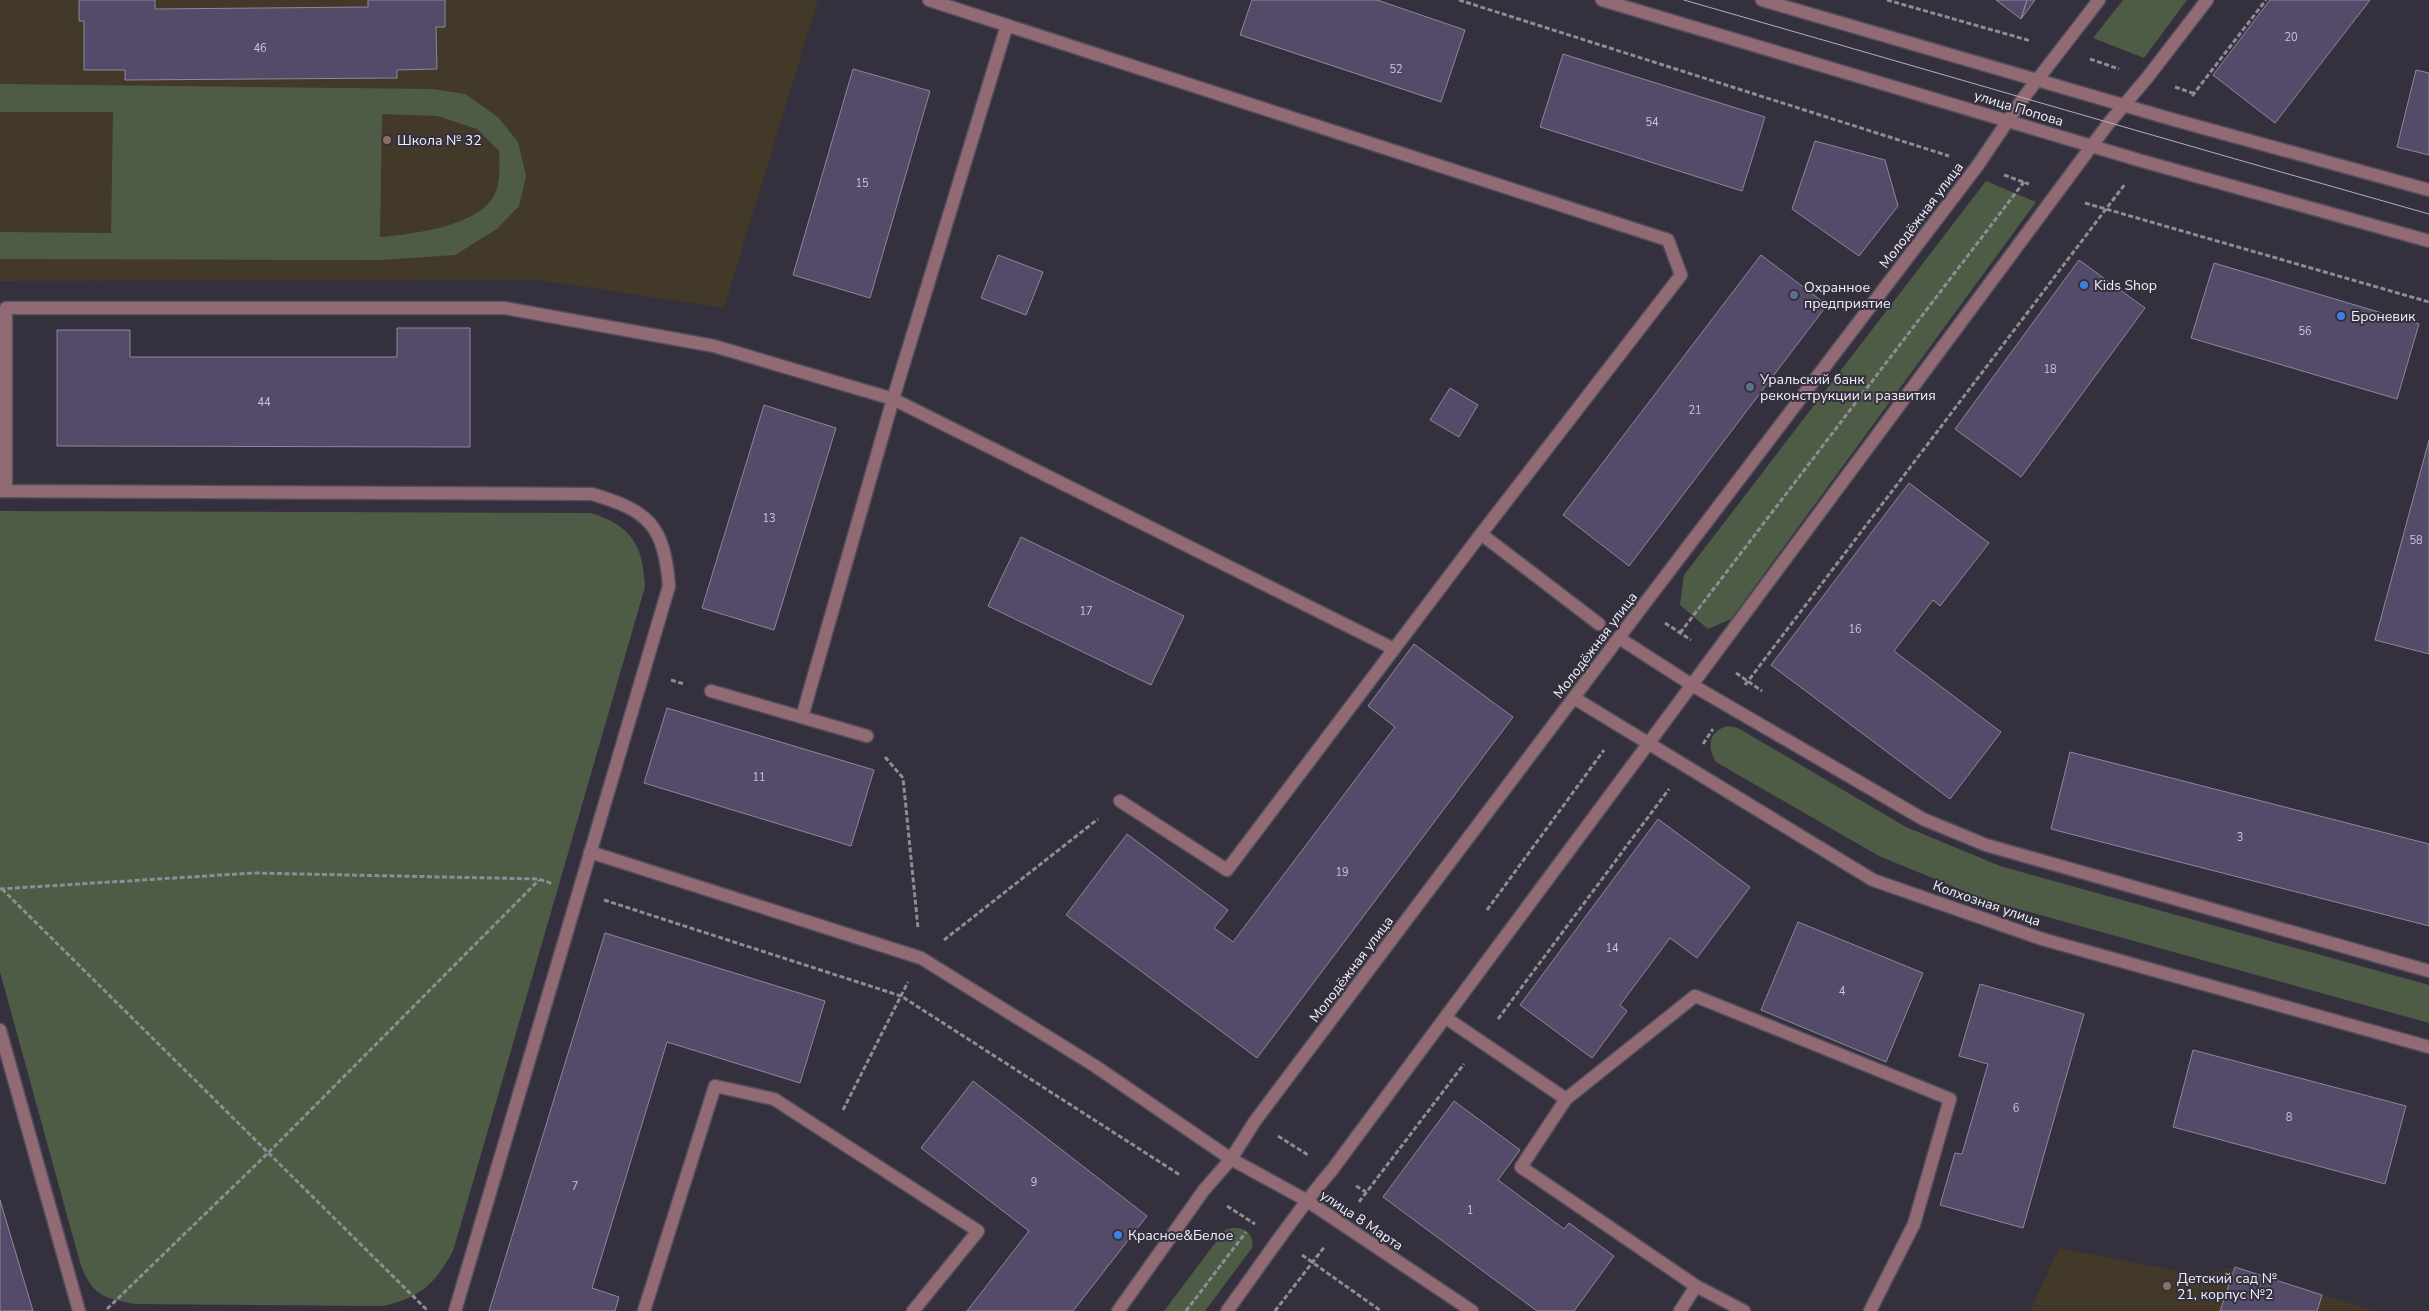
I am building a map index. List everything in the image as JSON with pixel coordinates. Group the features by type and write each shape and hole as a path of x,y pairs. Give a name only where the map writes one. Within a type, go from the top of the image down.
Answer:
{"street":[{"path":"929,0 1668,240 1681,275 1480,534 1227,870 1120,801"},
{"name":"улица Попова","path":"1602,0 2142,161 2429,241"},
{"path":"1762,0 2172,119 2429,190"},
{"name":"Молодёжная улица","path":"1118,1311 1204,1190 1231,1159 1255,1121 1618,638 1978,166 2007,120 2099,0"},
{"path":"1227,1311 1280,1240 1306,1200 1332,1170 1446,1018 2092,146 2124,104 2148,78 2207,0"},
{"path":"802,717 893,399 1007,25"},
{"path":"455,1311 669,586 667,556 658,533 641,515 616,501 592,494 3,491 6,308 505,308 714,346 893,399 1394,649"},
{"path":"1480,534 1599,624"},
{"path":"1618,638 1692,685 1923,820 1986,845 2429,971"},
{"path":"711,691 868,736"},
{"name":"Колхозная улица","path":"1574,698 1873,880 2042,939 2429,1047"},
{"name":"улица 8 Марта","path":"590,852 921,958 1095,1066 1231,1159 1306,1200 1342,1226 1472,1311"},
{"path":"1744,1311 1696,1286 1521,1167 1566,1099 1695,996 1950,1099 1914,1224 1870,1311"},
{"path":"1446,1018 1566,1099"},
{"path":"0,1030 79,1311"},
{"path":"644,1311 716,1086 774,1099 978,1230 913,1311"},
{"path":"1680,1311 1696,1286"}],"path":[{"path":"1459,0 1978,166 2105,210 2429,302"},
{"path":"2172,119 2266,0"},
{"path":"1275,1311 1342,1226 1686,767 1729,706 2142,161"},
{"path":"1680,633 2024,182"},
{"path":"1642,607 1764,692"},
{"path":"644,672 711,691"},
{"path":"868,736 903,778 921,958"},
{"path":"1,888 254,873 539,879 901,996 1204,1190 1280,1240 1381,1311"},
{"path":"105,1311 269,1152 539,879"},
{"path":"1,888 429,1311"},
{"path":"1255,1121 1366,1192"},
{"path":"1186,1311 1253,1223"}],"shaded area":[{"name":"Школа № 32","path":"0,0 818,0 724,308 539,280 0,281"},
{"name":"Детский сад № 21, корпус №2","path":"2059,1248 2203,1276 2235,1267 2374,1311 2030,1311"}],"green space":[{"path":"2123,0 2187,0 2144,58 2093,38"},
{"path":"0,84 432,89 465,94 498,117 518,142 526,176 519,206 497,229 455,255 381,260 0,259 0,232 111,233 113,112 0,112","holes":["382,114 437,116 477,129 499,151 496,192 489,203 479,212 452,224 422,232 380,237"]},
{"path":"1986,181 2036,202 1731,619 1708,629 1680,605 1684,575"},
{"path":"0,511 591,513 616,524 633,539 638,549 644,572 645,587 453,1251 433,1281 417,1294 383,1306 135,1304 108,1298 101,1294 86,1276 81,1266 0,972"},
{"path":"1728,726 1738,728 1906,827 2000,866 2429,985 2429,1023 1986,900 1879,856 1716,762 1711,750 1711,740 1717,731"},
{"path":"1240,1228 1248,1232 1252,1239 1252,1248 1205,1311 1164,1311 1225,1230"}],"building":[{"path":"79,0 155,0 155,9 368,7 368,0 445,0 445,27 436,27 437,69 397,70 397,78 125,80 125,70 84,70 84,21 79,21"},
{"path":"1252,0 1377,0 1465,30 1441,102 1240,35"},
{"path":"1996,0 2027,0 2021,19"},
{"path":"2027,0 2035,0 2021,19"},
{"path":"2270,0 2370,0 2275,123 2213,75"},
{"path":"1563,54 1765,117 1742,191 1540,127"},
{"path":"853,69 930,91 870,298 793,275"},
{"path":"2416,70 2429,73 2429,155 2397,147"},
{"path":"1815,141 1885,160 1898,206 1859,256 1792,209"},
{"path":"998,255 1043,272 1026,315 981,298"},
{"path":"1761,255 1827,305 1629,566 1563,515"},
{"path":"2079,260 2145,308 2021,477 1955,429"},
{"path":"2214,263 2419,324 2397,399 2191,338"},
{"path":"397,328 470,328 470,447 57,446 57,330 130,330 130,357 397,357"},
{"path":"1450,388 1478,405 1459,437 1430,420"},
{"path":"764,405 836,428 774,630 702,608"},
{"path":"2429,440 2429,654 2375,640"},
{"path":"1909,483 1989,543 1940,606 1933,600 1894,651 2001,732 1950,799 1771,665"},
{"path":"1021,537 1184,616 1151,685 988,606"},
{"path":"1414,644 1513,717 1257,1058 1066,915 1127,834 1228,910 1214,928 1233,942 1395,727 1368,706"},
{"path":"667,708 874,770 851,846 644,783"},
{"path":"2070,752 2429,844 2429,926 2051,829"},
{"path":"1658,819 1750,887 1697,958 1670,938 1620,1005 1627,1011 1592,1058 1520,1005"},
{"path":"1798,922 1923,973 1886,1062 1761,1010"},
{"path":"605,933 825,1001 800,1083 667,1042 592,1288 619,1297 615,1311 489,1311"},
{"path":"1980,984 2084,1014 2023,1228 1940,1205 1955,1153 1962,1154 1988,1064 1959,1056"},
{"path":"2193,1050 2406,1106 2385,1184 2173,1127"},
{"path":"973,1081 1147,1216 1073,1311 967,1311 1029,1231 921,1148"},
{"path":"1454,1101 1520,1150 1498,1180 1564,1229 1569,1223 1614,1256 1574,1311 1537,1311 1383,1197"},
{"path":"0,1200 33,1311 0,1311"},
{"path":"2235,1267 2322,1295 2317,1311 2220,1311"}],"tram line":[{"path":"1684,0 2429,214"}],"place":[{"name":"Школа № 32","path":"387,140"},
{"name":"Kids Shop","path":"2084,285"},
{"name":"Охранное предприятие","path":"1794,295"},
{"name":"Броневик","path":"2341,316"},
{"name":"Уральский банк реконструкции и развития","path":"1750,387"},
{"name":"Красное&Белое","path":"1118,1235"},
{"name":"Детский сад № 21, корпус №2","path":"2167,1286"}]}
